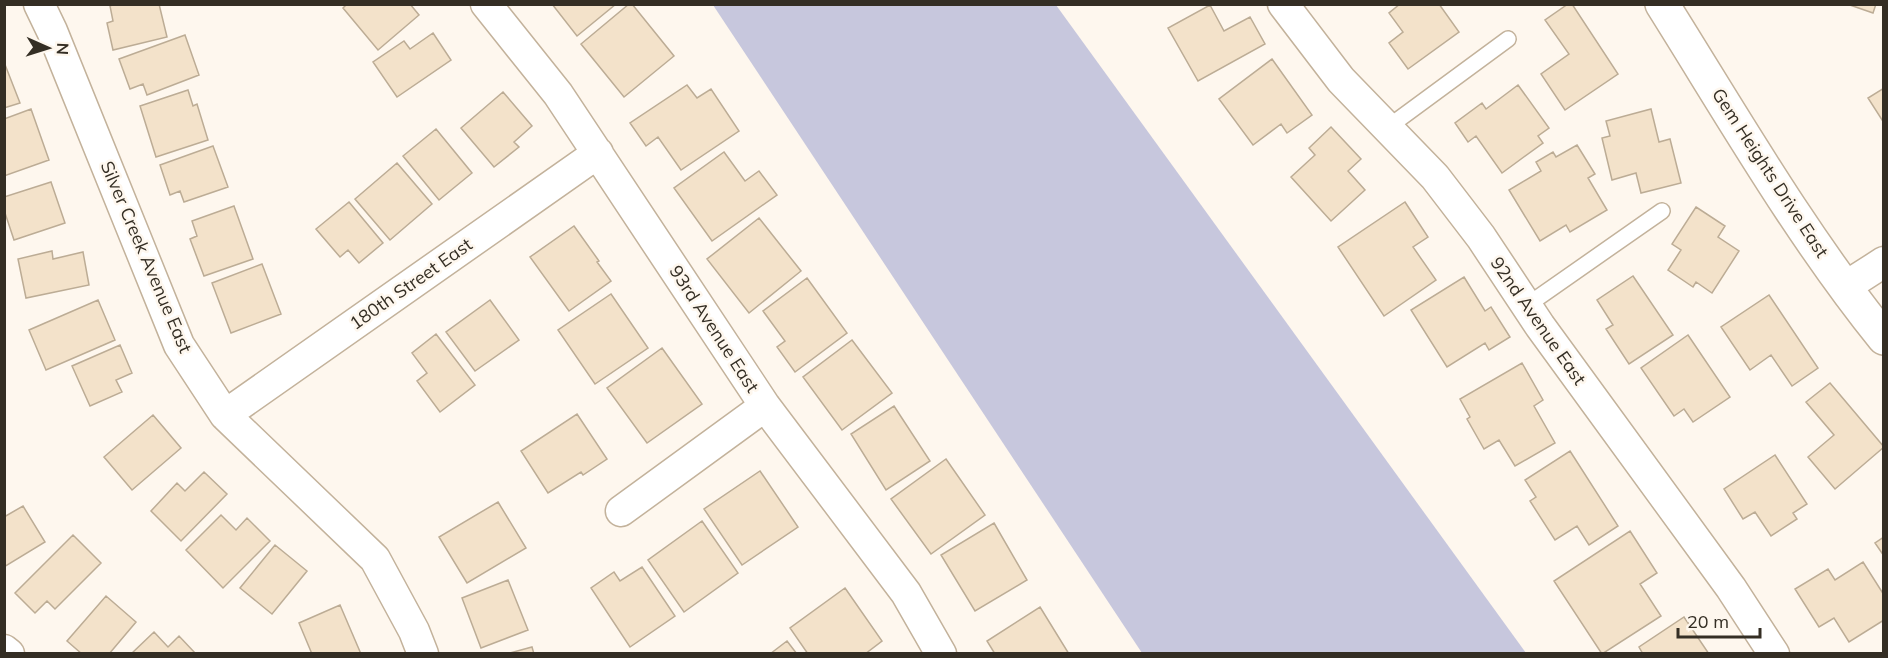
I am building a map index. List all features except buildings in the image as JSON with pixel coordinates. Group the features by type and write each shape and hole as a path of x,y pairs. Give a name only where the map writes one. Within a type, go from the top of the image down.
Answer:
{"street":[{"name":"Silver Creek Avenue East","path":"39,4 46,15 179,345 225,415 375,559 414,631 423,654"},
{"name":"93rd Avenue East","path":"486,4 558,94 765,406 906,593 941,654"},
{"name":"Gem Heights Drive East","path":"1662,4 1773,181 1845,287 1884,338"},
{"name":"92nd Avenue East","path":"1296,10 1341,80 1435,177 1481,237 1526,306 1731,588 1774,654"},
{"name":"180th Street East","path":"225,415 598,153"},
{"path":"1845,287 1884,262"},
{"path":"621,511 765,406"},
{"path":"4,650 9,654"}],"lane":[{"path":"1387,128 1508,39"},
{"path":"1526,306 1662,211"}],"shaded area":[{"path":"713,5 1056,5 1526,653 1142,653"}]}
